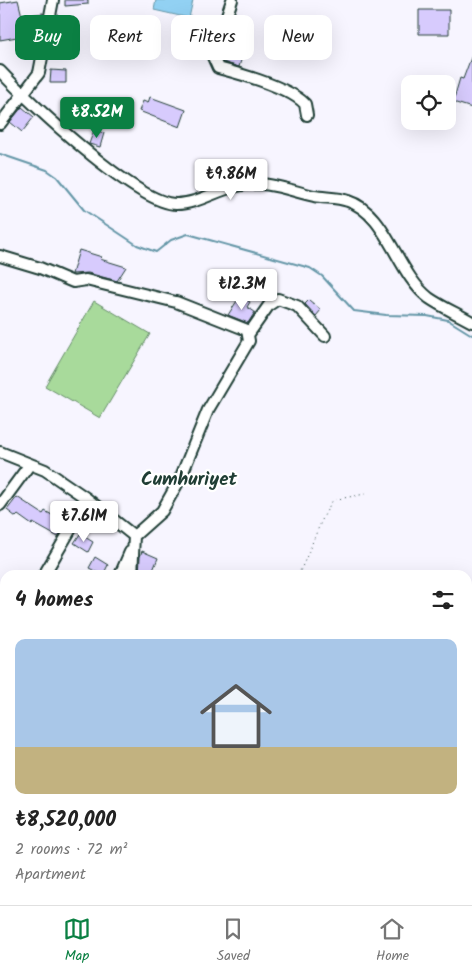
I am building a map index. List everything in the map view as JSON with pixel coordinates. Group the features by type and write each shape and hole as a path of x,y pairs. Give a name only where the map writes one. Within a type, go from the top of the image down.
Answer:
{"street":[{"path":"0,124 40,74 54,0"},
{"path":"232,0 213,58 214,62 218,68 237,73 294,95 305,104 307,115"},
{"path":"0,72 96,160 145,194 161,201 183,204 235,186 255,182 349,201 369,214 385,235 404,269 429,298 472,322"},
{"path":"0,256 40,268 73,282 86,280 176,302 246,330 248,335 249,341 208,410 180,479 162,511 133,540 122,570"},
{"path":"248,335 268,305 278,299 297,306 325,336"},
{"path":"0,452 45,470 88,500 133,540"},
{"path":"0,505 4,492 30,464"},
{"path":"47,570 88,500"},
{"path":"132,570 133,540"}],"path":[{"path":"300,570 310,551 324,513 333,500 366,494"}],"green space":[{"path":"94,301 150,334 100,418 45,386"}],"water":[{"path":"156,0 193,0 190,15 176,15 154,10"}],"building":[{"path":"18,0 22,15 15,15 15,37 0,40 0,3"},
{"path":"65,0 88,0 88,4 65,6"},
{"path":"419,10 449,10 449,34 419,34"},
{"path":"472,55 472,108 456,103 456,92 460,78 463,79"},
{"path":"222,60 241,60 239,67"},
{"path":"51,70 66,71 66,83 50,83"},
{"path":"150,97 186,110 180,127 139,111 143,101 148,103"},
{"path":"22,107 34,117 22,132 10,122"},
{"path":"94,130 104,133 100,147 89,144"},
{"path":"79,250 126,267 117,281 88,273 72,274"},
{"path":"240,296 250,302 247,307 255,312 248,323 228,315"},
{"path":"309,300 321,310 316,316 305,304"},
{"path":"17,497 43,514 45,511 66,523 58,537 33,523 32,525 18,515 16,517 7,510"},
{"path":"80,534 93,542 88,552 74,543"},
{"path":"142,551 158,558 153,570 139,570"},
{"path":"95,557 108,565 106,570 93,570 89,568"}],"waterway":[{"path":"0,154 47,170 57,177 84,210 137,245 156,252 171,240 188,234 310,268 322,276 354,311 386,315 427,316 448,320 472,335"}],"district":[{"name":"Cumhuriyet","path":"189,478"}]}
